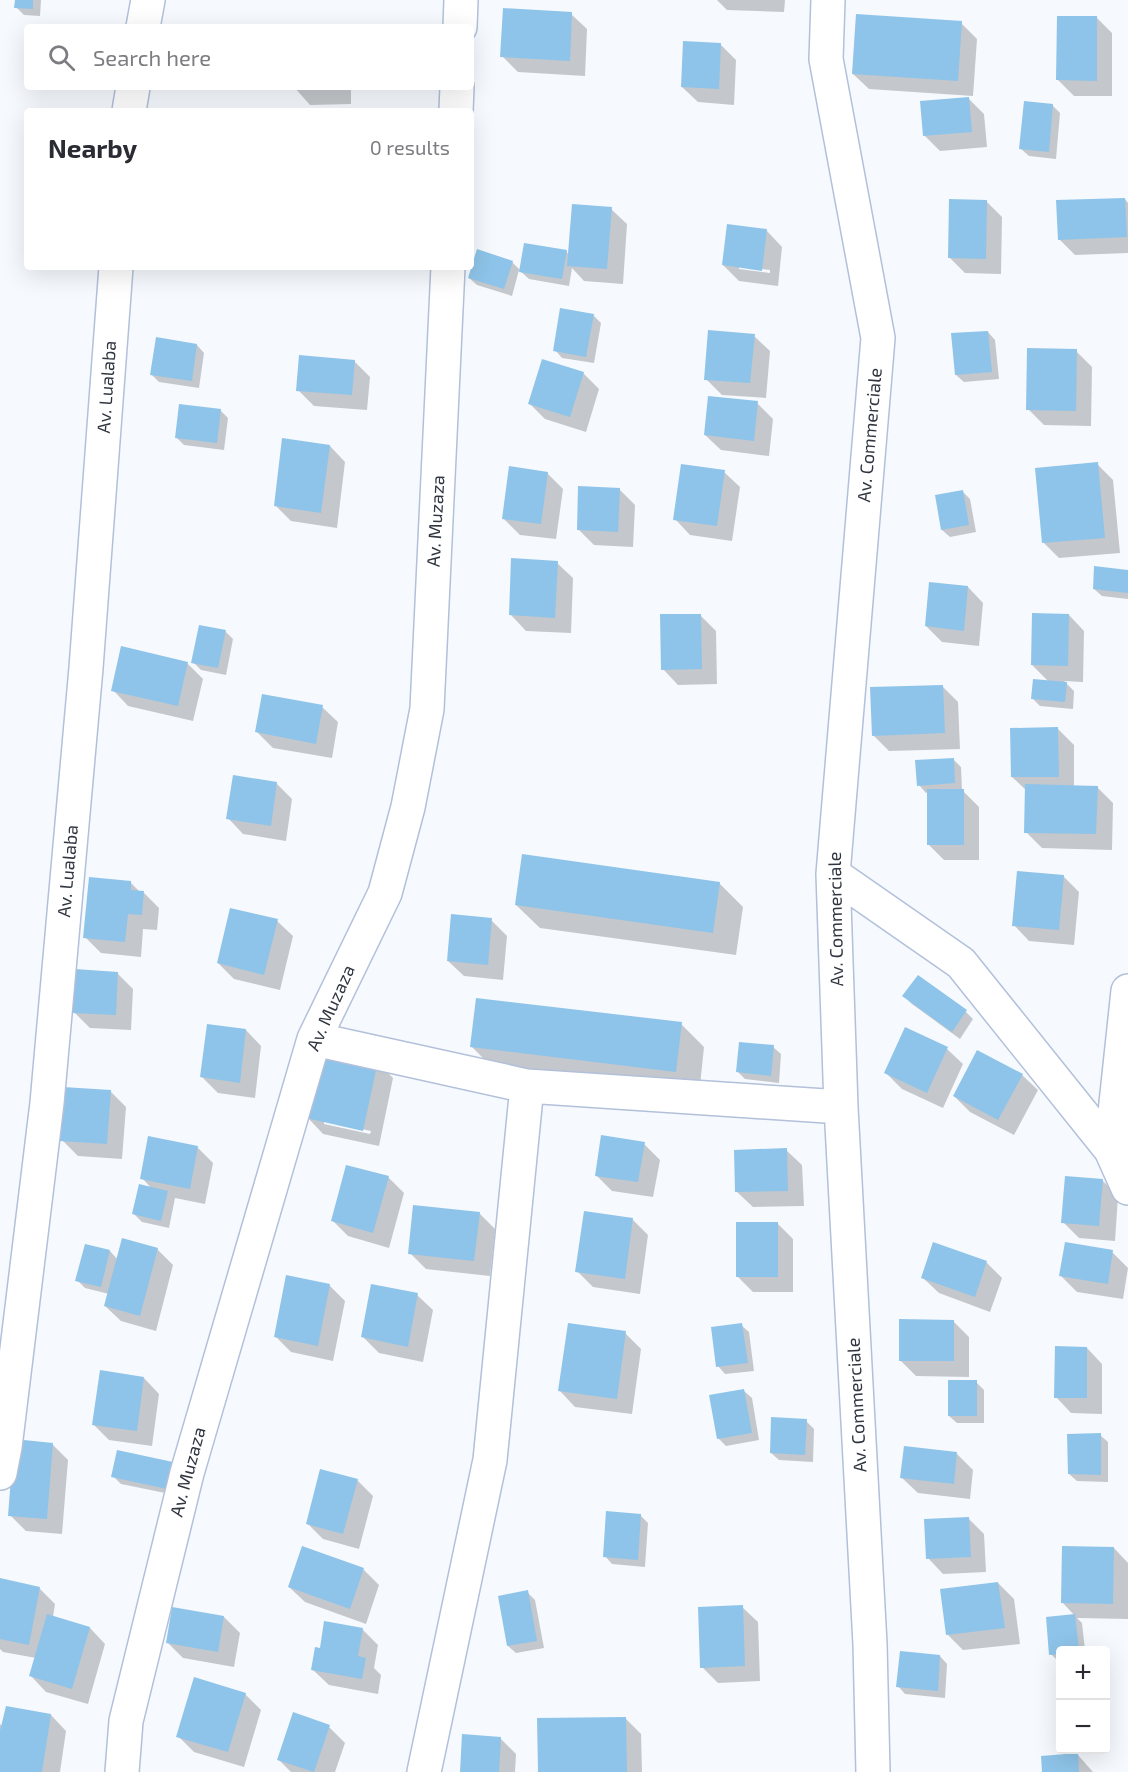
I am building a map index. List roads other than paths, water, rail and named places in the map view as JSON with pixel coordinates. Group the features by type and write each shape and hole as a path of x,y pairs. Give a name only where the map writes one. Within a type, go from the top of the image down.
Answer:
{"street":[{"path":"144,24 148,0"},
{"path":"460,24 461,0"},
{"name":"Av. Commerciale","path":"828,0 826,59 878,338 832,874 841,1107 870,1644 873,1772"},
{"path":"130,108 133,90"},
{"path":"456,108 457,90"},
{"name":"Av. Lualaba","path":"0,1473 47,1103 86,668 116,270"},
{"name":"Av. Muzaza","path":"122,1772 126,1721 187,1473 314,1039 385,893 408,807 427,709 448,270"},
{"path":"832,874 961,963 1111,1150 1128,1188"},
{"path":"1111,1150 1128,991"},
{"path":"314,1039 527,1086 841,1107"},
{"path":"424,1772 490,1460 527,1086"}]}
